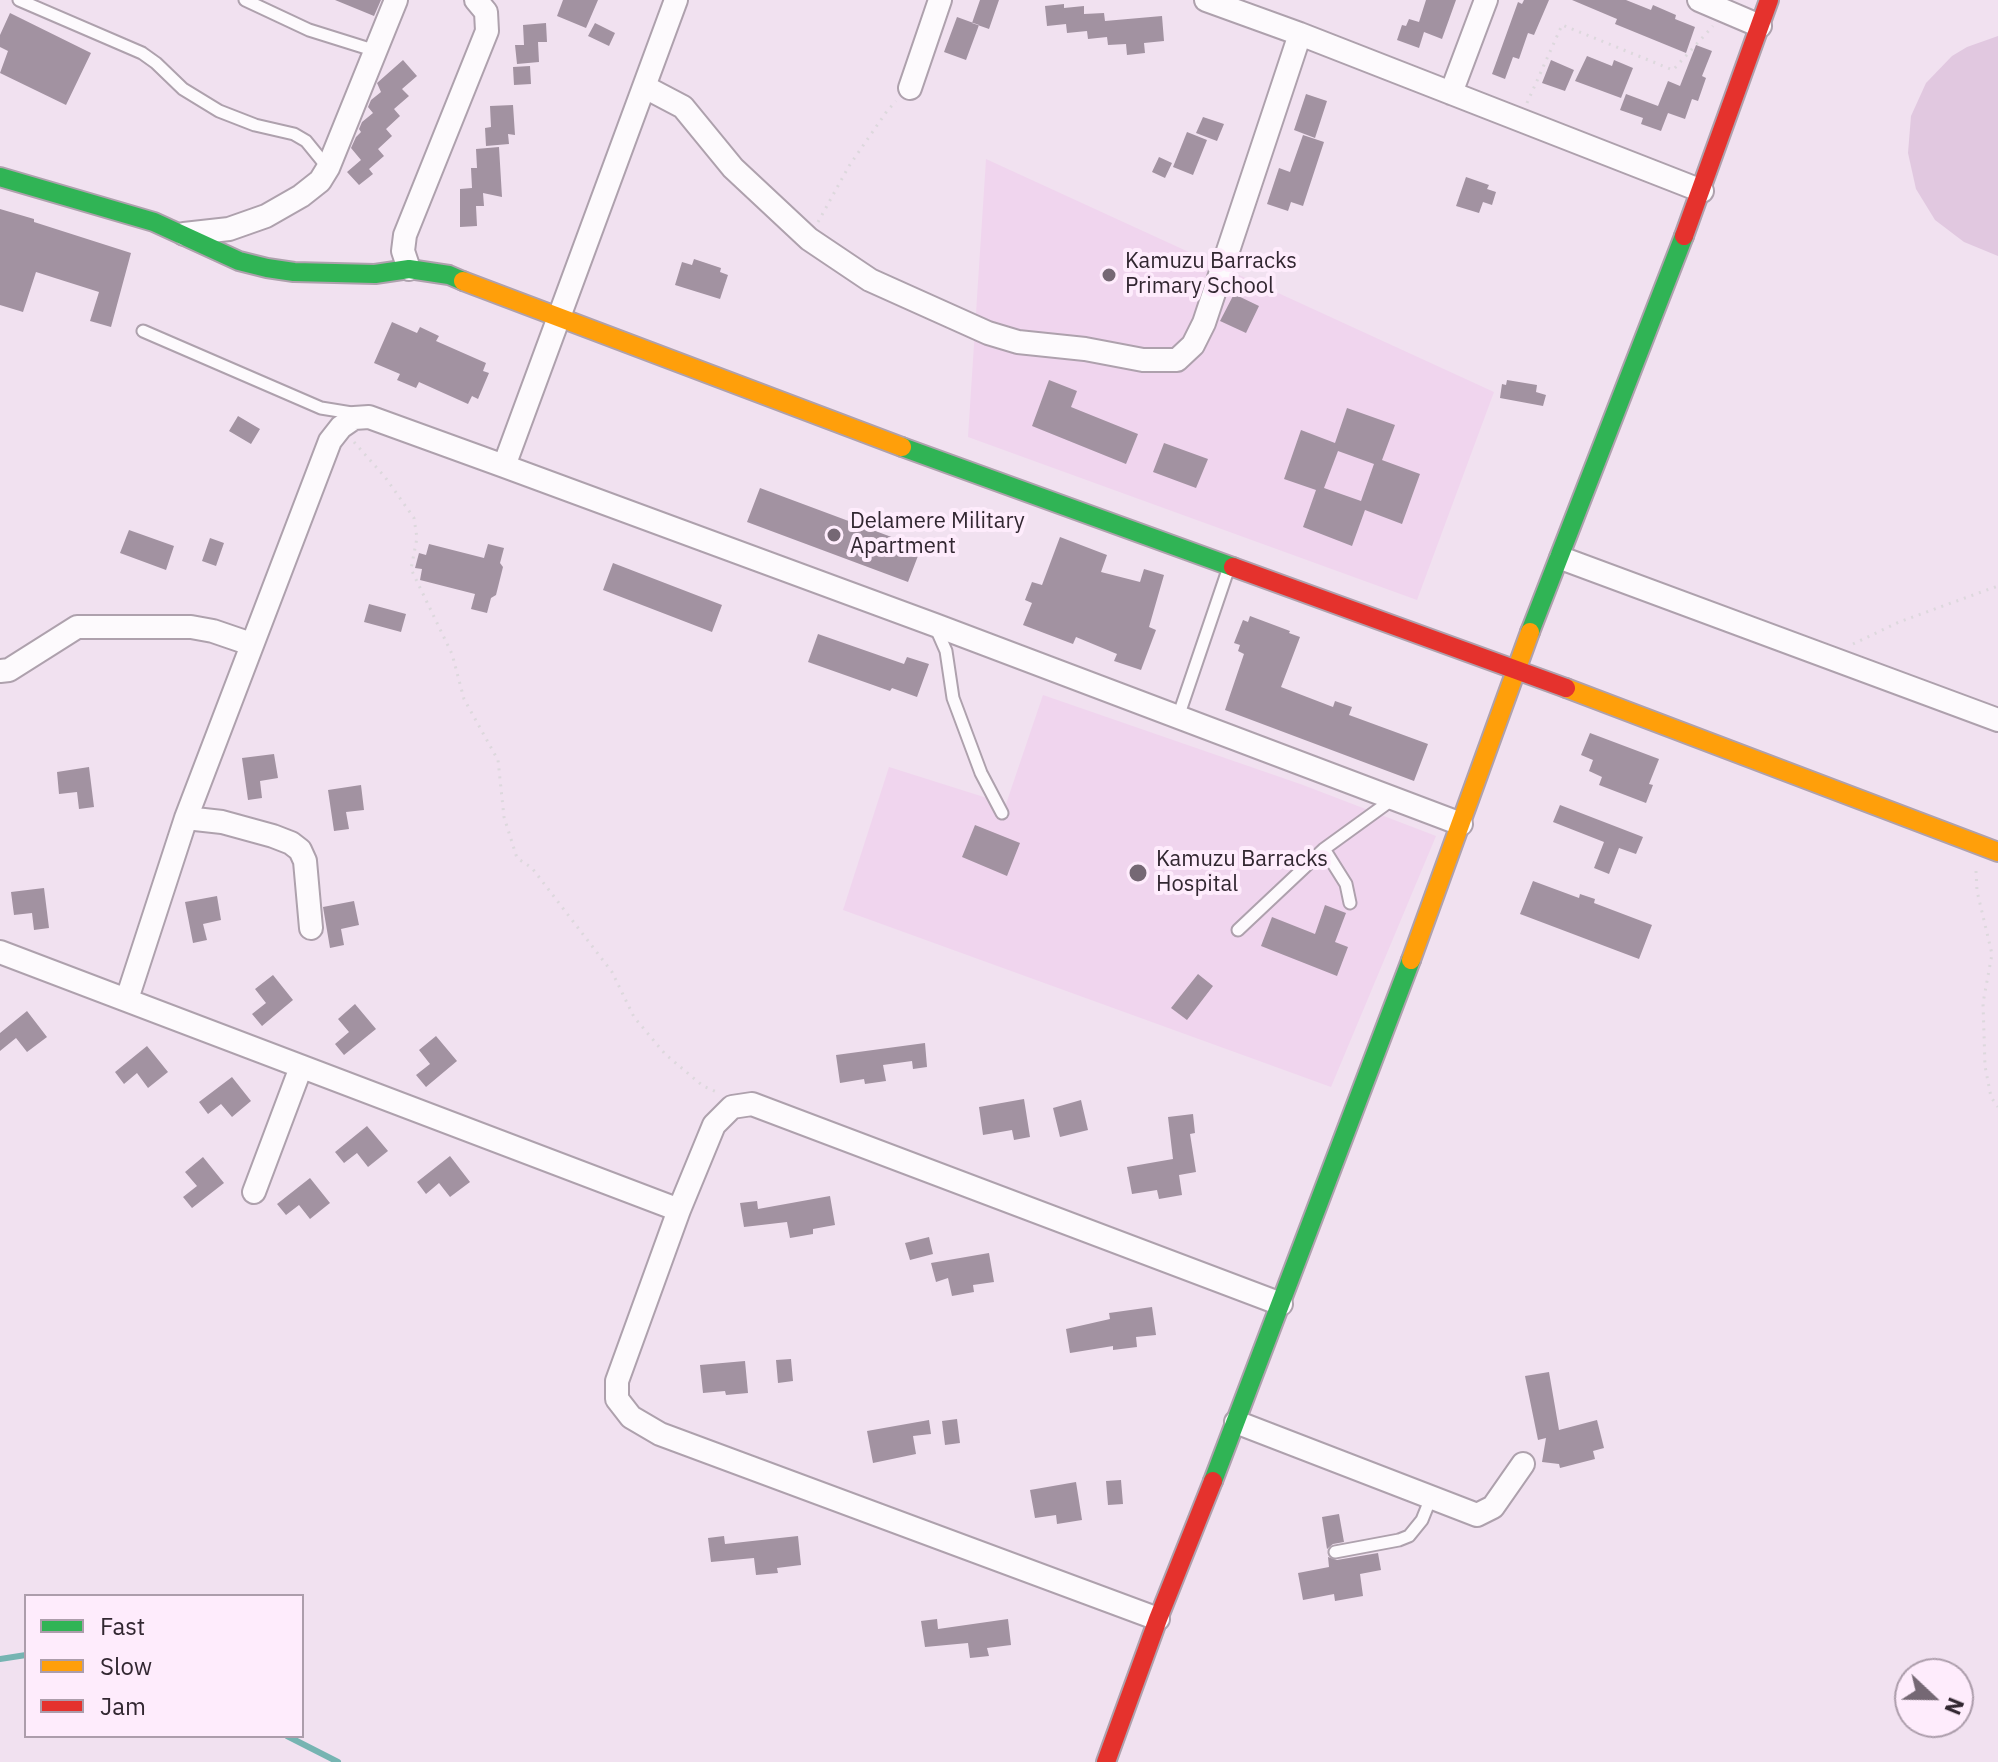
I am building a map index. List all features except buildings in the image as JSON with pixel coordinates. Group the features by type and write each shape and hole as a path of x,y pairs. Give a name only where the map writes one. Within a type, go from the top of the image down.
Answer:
{"street":[{"path":"184,234 229,229 266,216 320,181 396,0"},
{"path":"409,269 403,251 405,235 487,31 486,12 476,0"},
{"path":"504,466 676,0"},
{"path":"910,88 940,0"},
{"path":"1206,0 1702,191"},
{"path":"1451,93 1486,0"},
{"path":"1699,0 1760,26"},
{"path":"1106,1762 1158,1619 1281,1304 1516,669 1702,191 1769,0"},
{"path":"645,87 683,107 733,168 809,239 870,280 988,333 1018,342 1085,349 1143,360 1177,360 1193,345 1204,323 1300,34"},
{"path":"0,177 154,222 239,261 267,268 294,272 375,274 409,269 449,275 559,319 1516,669 1998,852"},
{"path":"127,999 186,818 330,441 341,427 354,418 369,417 504,466 1461,824"},
{"path":"1561,558 1998,720"},
{"path":"0,671 9,670 77,627 191,627 251,644"},
{"path":"186,818 222,822 273,836 300,850 305,861 311,928"},
{"path":"0,952 679,1210"},
{"path":"254,1192 301,1067"},
{"path":"1158,1619 660,1434 631,1417 617,1399 617,1381 679,1210 714,1125 732,1107 742,1104 760,1106 1281,1304"},
{"path":"1236,1422 1466,1514 1486,1513 1493,1507 1523,1464"}],"lane":[{"path":"19,0 142,53 183,89 219,111 255,125 294,134 306,141 328,168"},
{"path":"245,0 309,30 376,51"},
{"path":"143,331 321,408 369,417"},
{"path":"1178,717 1230,566"},
{"path":"935,625 946,651 953,698 981,773 1002,813"},
{"path":"1238,930 1324,849 1393,799"},
{"path":"1324,849 1346,884 1350,903"},
{"path":"1335,1552 1409,1536 1422,1520 1430,1500"}],"path":[{"path":"1520,120 1562,25 1673,70 1726,11"},
{"path":"809,239 849,166 887,111 910,88"},
{"path":"341,427 385,477 414,518 417,538 411,569 452,654 464,699 498,760 504,817 517,858 532,868 612,972 634,1017 665,1054 703,1086 742,1104"},
{"path":"1852,644 1899,622 1998,586"},
{"path":"1975,843 1977,891 1992,954 1983,1003 1985,1066 1991,1097 1998,1107"}],"shaded area":[{"path":"1998,36 1998,256 1964,242 1935,220 1916,189 1908,153 1911,116 1926,83 1952,56"},
{"name":"Kamuzu Barracks Primary School","path":"986,159 1494,392 1417,600 968,437"},
{"name":"Kamuzu Barracks Hospital","path":"1043,695 1303,785 1436,836 1331,1087 843,910 889,767 1006,804"}],"waterway":[{"path":"0,1659 24,1655"},
{"path":"291,1738 338,1762"}],"traffic: fast":[{"path":"0,177 154,222 239,261 267,268 294,272 375,274 409,269 449,275 463,281"},
{"path":"1530,632 1684,236"},
{"path":"902,447 1233,567"},
{"path":"1213,1481 1411,960"}],"traffic: slow":[{"path":"463,281 902,447"},
{"path":"1411,960 1530,632"},
{"path":"1566,688 1998,852"}],"traffic: jam":[{"path":"1684,236 1769,0"},
{"path":"1233,567 1566,688"},
{"path":"1106,1762 1213,1481"}],"place":[{"name":"Kamuzu Barracks Primary School","path":"1109,275"},
{"name":"Delamere Military Apartment","path":"834,535"},
{"name":"Kamuzu Barracks Hospital","path":"1138,873"}]}
